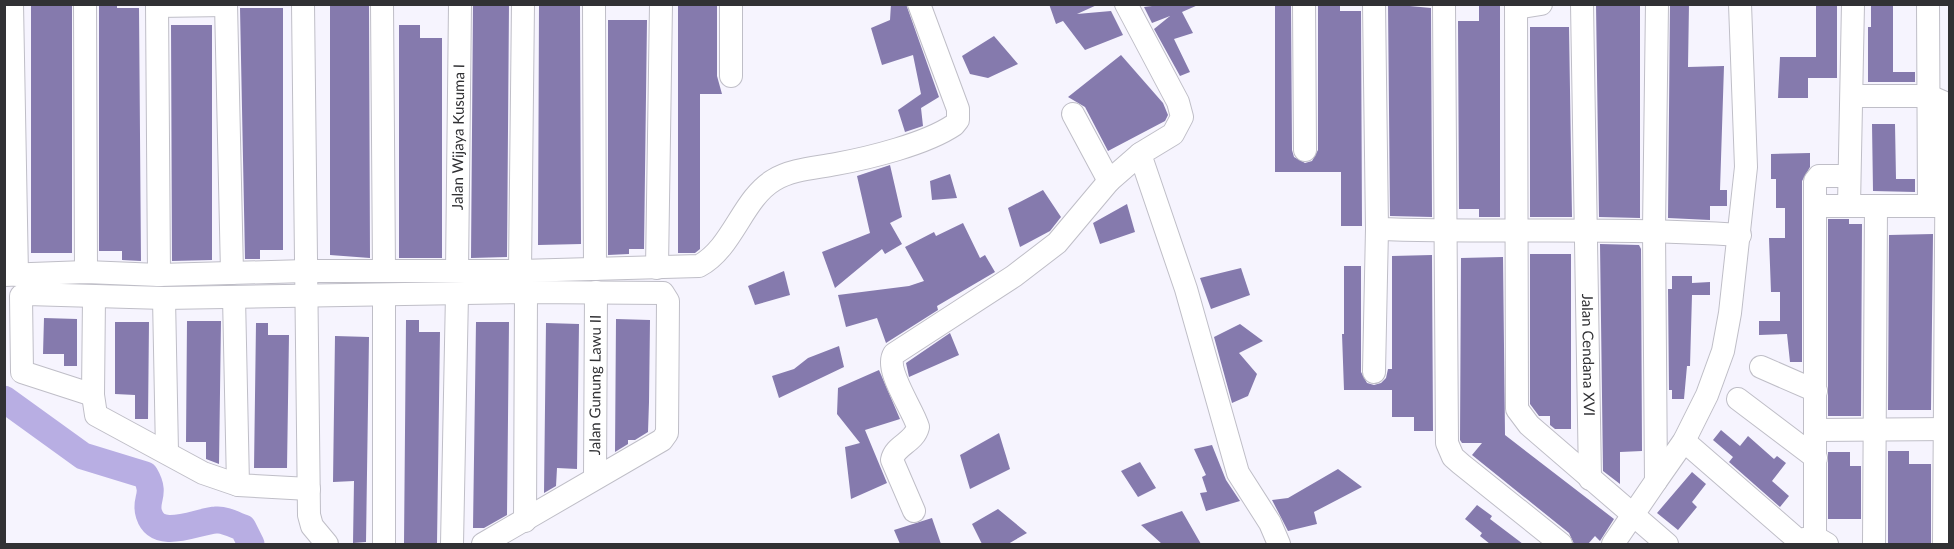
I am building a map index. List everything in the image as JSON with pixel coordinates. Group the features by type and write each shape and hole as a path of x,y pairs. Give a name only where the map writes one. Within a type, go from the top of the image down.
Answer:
{"street":[{"path":"12,4 10,274 86,272 159,275 306,271 457,271 596,292 657,291 663,293 668,301 668,427 662,440 483,544"},
{"path":"85,4 86,272"},
{"path":"303,4 309,515 312,525 327,544"},
{"path":"382,4 384,271"},
{"name":"Jalan Wijaya Kusuma I","path":"457,271 460,4"},
{"path":"523,4 525,521"},
{"path":"594,4 595,269"},
{"path":"657,268 661,4"},
{"path":"731,4 731,76"},
{"path":"93,395 22,372 21,296 27,294 164,298 457,294 595,269 692,267 705,263 762,190 775,179 794,172 888,152 954,125 958,120 958,109 919,4"},
{"path":"914,511 892,458 915,435 918,428 893,373 891,359 899,350 1014,276 1057,243 1109,181 1140,154 1173,134 1182,117 1178,102 1126,4"},
{"path":"1304,4 1305,150"},
{"path":"1374,4 1377,229 1374,372"},
{"path":"1444,4 1447,443 1453,457 1561,544"},
{"path":"1541,4 1516,6 1517,409 1529,425 1667,544"},
{"name":"Jalan Cendana XVI","path":"1582,4 1588,232 1590,479"},
{"path":"1656,481 1654,229 1657,4"},
{"path":"1613,544 1684,441 1707,395 1722,351 1740,235 1746,167 1740,4"},
{"path":"1849,206 1853,96 1852,4"},
{"path":"1928,4 1942,102 1938,206 1948,429 1944,544"},
{"path":"159,275 157,5 226,5 232,273"},
{"path":"1853,96 1942,102"},
{"path":"1073,114 1109,181"},
{"path":"1140,154 1186,289 1238,472 1261,507 1279,544"},
{"path":"1684,441 1798,540 1821,541 1816,458 1815,181 1818,176 1849,176"},
{"path":"1815,206 1938,206"},
{"path":"1874,544 1876,206"},
{"path":"1377,229 1516,232 1654,229 1740,235"},
{"name":"Jalan Gunung Lawu II","path":"595,478 596,292"},
{"path":"452,544 457,294"},
{"path":"384,295 384,544"},
{"path":"94,297 93,395 96,415 203,473 238,485 309,489"},
{"path":"234,297 238,485"},
{"path":"164,298 167,452"},
{"path":"1761,367 1816,391"},
{"path":"1738,399 1816,458"},
{"path":"1816,430 1948,429"}],"building":[{"path":"31,4 72,4 72,253 31,253"},
{"path":"99,4 117,4 117,8 139,8 141,261 122,260 122,251 99,251"},
{"path":"330,4 369,4 370,258 330,255"},
{"path":"473,4 509,4 507,257 471,258"},
{"path":"539,4 580,4 581,244 538,245"},
{"path":"678,4 717,4 717,76 722,94 700,94 700,249 695,253 678,253"},
{"path":"891,4 906,4 939,97 921,108 923,126 905,132 898,110 921,94 913,55 882,65 871,28 890,20"},
{"path":"1049,4 1099,4 1077,14 1111,11 1123,35 1085,50 1063,21 1056,24"},
{"path":"1168,4 1198,5 1182,12 1193,33 1174,39 1190,72 1180,76 1154,29 1170,16 1152,23 1144,7"},
{"path":"1275,4 1291,4 1292,150 1294,157 1305,163 1312,161 1318,150 1318,4 1340,4 1340,11 1361,11 1362,226 1341,226 1341,172 1275,172"},
{"path":"1388,4 1431,8 1432,217 1390,216"},
{"path":"1479,4 1500,4 1500,217 1479,217 1479,209 1459,209 1458,21 1479,21"},
{"path":"1596,4 1640,4 1640,218 1599,217"},
{"path":"1670,4 1689,4 1688,67 1724,66 1720,190 1727,190 1727,206 1710,206 1710,220 1668,218"},
{"path":"1816,4 1837,4 1837,78 1808,78 1808,98 1778,98 1780,57 1816,57"},
{"path":"1871,5 1893,5 1893,72 1915,72 1915,82 1868,82 1868,27 1871,27"},
{"path":"240,8 283,8 283,250 260,250 260,259 245,259"},
{"path":"608,20 647,20 644,249 629,249 629,254 608,255"},
{"path":"171,25 212,25 212,260 172,261"},
{"path":"399,25 420,25 420,38 442,38 442,258 399,258"},
{"path":"1530,27 1569,27 1572,217 1530,217"},
{"path":"994,36 1018,64 988,78 970,74 962,56"},
{"path":"1121,55 1163,103 1168,115 1165,121 1108,151 1085,107 1068,97"},
{"path":"1872,124 1895,124 1896,179 1915,179 1915,192 1873,191"},
{"path":"1810,153 1810,167 1802,181 1802,362 1790,362 1787,334 1759,335 1759,321 1780,321 1780,292 1771,292 1769,238 1785,238 1785,208 1776,208 1776,179 1771,179 1771,154"},
{"path":"890,165 902,217 890,223 902,244 885,254 882,249 835,288 822,252 870,233 857,176"},
{"path":"950,174 957,198 932,200 930,181"},
{"path":"1043,190 1061,217 1050,231 1020,247 1008,208"},
{"path":"1127,204 1135,232 1100,244 1093,223"},
{"path":"1828,219 1849,219 1849,224 1862,224 1861,416 1828,416"},
{"path":"963,223 980,258 985,255 995,272 937,306 938,310 886,343 877,318 846,327 838,295 909,286 924,281 905,247 934,232 936,236"},
{"path":"1933,234 1931,410 1888,410 1889,235"},
{"path":"1600,244 1639,245 1641,249 1642,451 1620,452 1620,484 1603,471"},
{"path":"1530,254 1571,254 1571,429 1555,429 1550,425 1550,416 1539,416 1530,404"},
{"path":"1432,255 1433,431 1414,431 1414,417 1392,417 1392,390 1344,390 1342,334 1344,334 1344,266 1361,266 1361,372 1367,383 1374,385 1381,383 1386,378 1388,369 1392,369 1392,256"},
{"path":"1503,257 1505,435 1614,519 1600,541 1595,536 1588,544 1574,544 1569,533 1472,455 1482,443 1462,443 1460,440 1461,258"},
{"path":"1241,268 1250,295 1211,309 1200,278"},
{"path":"784,271 790,295 755,305 748,286"},
{"path":"1672,276 1692,276 1692,283 1710,282 1710,295 1692,295 1690,366 1687,366 1684,399 1672,399 1672,390 1669,390 1668,289 1672,289"},
{"path":"44,318 77,319 77,366 64,366 64,354 43,354"},
{"path":"616,319 650,320 648,432 635,440 628,440 628,444 615,452"},
{"path":"406,320 419,320 419,332 440,332 437,544 404,544"},
{"path":"187,321 221,321 219,464 206,459 206,442 186,442"},
{"path":"115,322 149,322 148,419 135,419 135,395 115,394"},
{"path":"476,322 509,322 507,515 484,528 473,528"},
{"path":"256,323 268,323 268,335 289,335 287,468 254,468"},
{"path":"546,323 579,324 577,469 557,468 556,486 544,493"},
{"path":"1240,324 1263,341 1239,353 1257,374 1248,396 1232,403 1214,337"},
{"path":"950,333 959,355 909,377 906,363"},
{"path":"335,336 369,337 366,542 353,543 354,481 333,482"},
{"path":"839,346 844,367 779,398 772,376 794,369 808,358"},
{"path":"879,370 900,419 865,430 887,483 851,499 845,447 860,443 837,414 838,388"},
{"path":"1721,430 1740,446 1748,436 1774,459 1777,456 1786,463 1772,481 1789,496 1780,507 1729,462 1733,457 1713,440"},
{"path":"999,433 1010,469 970,489 960,455"},
{"path":"1212,445 1226,480 1240,501 1206,511 1200,493 1207,492 1202,477 1206,475 1194,449"},
{"path":"1888,451 1909,451 1909,464 1931,464 1931,544 1888,544"},
{"path":"1828,452 1850,452 1850,466 1861,466 1861,519 1828,519"},
{"path":"1140,462 1156,488 1138,497 1121,471"},
{"path":"1338,469 1362,487 1314,512 1317,524 1288,531 1272,500 1288,498"},
{"path":"1692,472 1706,484 1692,502 1697,507 1678,530 1657,513"},
{"path":"1477,505 1492,516 1490,519 1523,544 1490,544 1480,536 1482,533 1465,519"},
{"path":"998,509 1027,533 1008,544 982,544 972,524"},
{"path":"1182,511 1201,544 1162,544 1141,525"},
{"path":"932,518 941,544 900,544 894,530"}],"waterway":[{"path":"4,399 83,456 145,475 150,487 149,514 161,527 179,528 222,520 243,528 251,544"}]}
